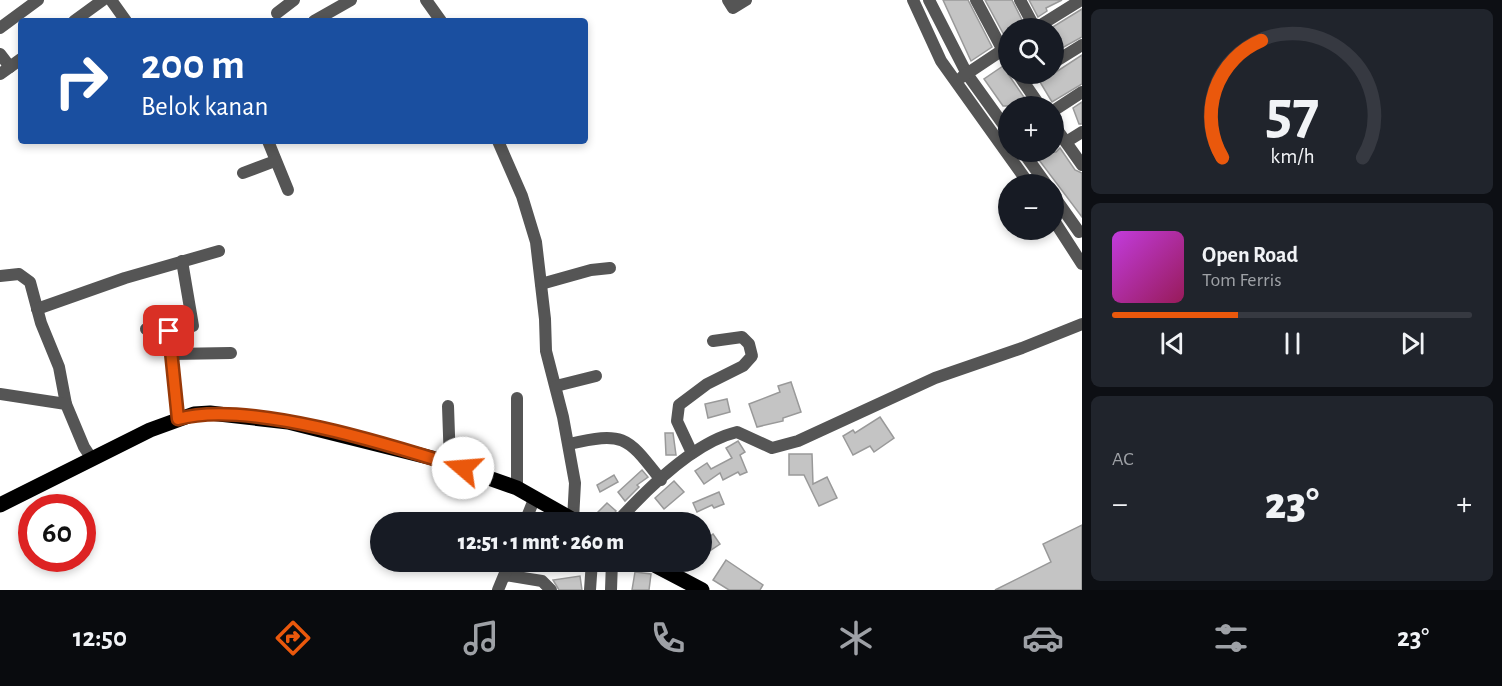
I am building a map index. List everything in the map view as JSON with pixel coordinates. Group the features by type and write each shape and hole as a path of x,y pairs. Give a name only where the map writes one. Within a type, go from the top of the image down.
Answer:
{"main road":[{"path":"0,505 178,419 210,413 288,422 376,442 450,464 517,488 560,512"},
{"path":"668,572 702,590"}],"street":[{"path":"0,28 39,0"},
{"path":"78,18 103,0"},
{"path":"111,0 124,18"},
{"path":"277,12 294,0"},
{"path":"319,18 351,0"},
{"path":"426,0 439,18"},
{"path":"728,0 733,8 746,0"},
{"path":"913,0 933,47 1022,174"},
{"path":"929,0 967,74 998,117"},
{"path":"976,0 998,38"},
{"path":"1020,0 1030,18"},
{"path":"1048,18 1064,5 1081,0"},
{"path":"1064,56 1082,45"},
{"path":"0,54 5,71 18,61"},
{"path":"956,81 998,57"},
{"path":"1064,104 1082,92"},
{"path":"1064,134 1082,132"},
{"path":"1064,142 1082,165"},
{"path":"269,144 288,190"},
{"path":"499,144 533,228 541,284 546,351 569,444 575,483 575,512"},
{"path":"243,172 275,161"},
{"path":"1064,210 1080,231 1068,241"},
{"path":"1064,235 1082,264"},
{"path":"37,309 219,250"},
{"path":"146,329 169,331 193,326 182,261"},
{"path":"541,284 591,270 610,268"},
{"path":"0,276 19,274 30,282 37,309 60,367 66,404 78,435 92,459"},
{"path":"627,512 692,453 715,440 737,432 772,448 798,441 935,378 1022,348 1082,324"},
{"path":"169,331 178,419"},
{"path":"692,453 677,420 679,405 707,384 743,366 752,356 749,344 742,337 713,341"},
{"path":"171,354 231,353"},
{"path":"556,386 596,376"},
{"path":"0,394 66,404"},
{"path":"517,398 517,488"},
{"path":"448,406 450,464"},
{"path":"569,444 596,438 617,437 636,448 661,480"},
{"path":"529,512 535,497"},
{"path":"498,590 506,572"},
{"path":"590,590 591,572"},
{"path":"611,590 612,572"},
{"path":"505,575 542,581 551,590"}],"building":[{"path":"943,0 968,0 992,47 971,61"},
{"path":"985,0 1012,0 1021,18 998,18 998,24"},
{"path":"1029,0 1062,0 1046,8 1047,11 1038,17"},
{"path":"1082,9 1082,37 1064,47 1064,20"},
{"path":"1082,55 1082,84 1062,96 1048,96 1041,84 1064,84 1064,67"},
{"path":"998,69 998,84 1015,84 1023,96 998,96 998,99 984,79"},
{"path":"1082,102 1082,124 1079,124 1073,108"},
{"path":"1064,154 1075,170 1082,173 1082,217 1064,193 1064,174 1050,174 1041,162 1064,162"},
{"path":"791,382 801,412 783,418 783,421 757,427 749,404 780,392 778,386"},
{"path":"727,399 730,412 708,418 705,404"},
{"path":"880,417 894,438 874,452 870,446 853,455 843,436 853,430 855,433"},
{"path":"665,433 673,433 676,455 666,455"},
{"path":"738,441 745,452 740,455 747,472 740,475 738,472 723,480 720,473 704,484 695,471 707,463 711,469 732,458 726,448"},
{"path":"789,454 812,454 813,484 827,477 837,498 819,506 804,475 789,475"},
{"path":"642,470 648,477 637,485 639,487 625,501 618,492"},
{"path":"614,475 618,482 600,492 597,485"},
{"path":"674,481 684,492 664,509 655,498"},
{"path":"719,492 724,504 714,508 712,505 697,512 693,503"},
{"path":"607,503 616,511 615,512 598,512"},
{"path":"1082,525 1082,590 995,590 1051,562 1043,544"},
{"path":"712,535 720,544 712,549"},
{"path":"726,560 763,585 760,590 729,590 713,580"},
{"path":"635,572 651,574 649,590 632,590"},
{"path":"580,576 582,590 559,590 553,580"}],"route":[{"path":"169,331 178,419 194,414 210,413 288,422 376,442 463,468"}]}
